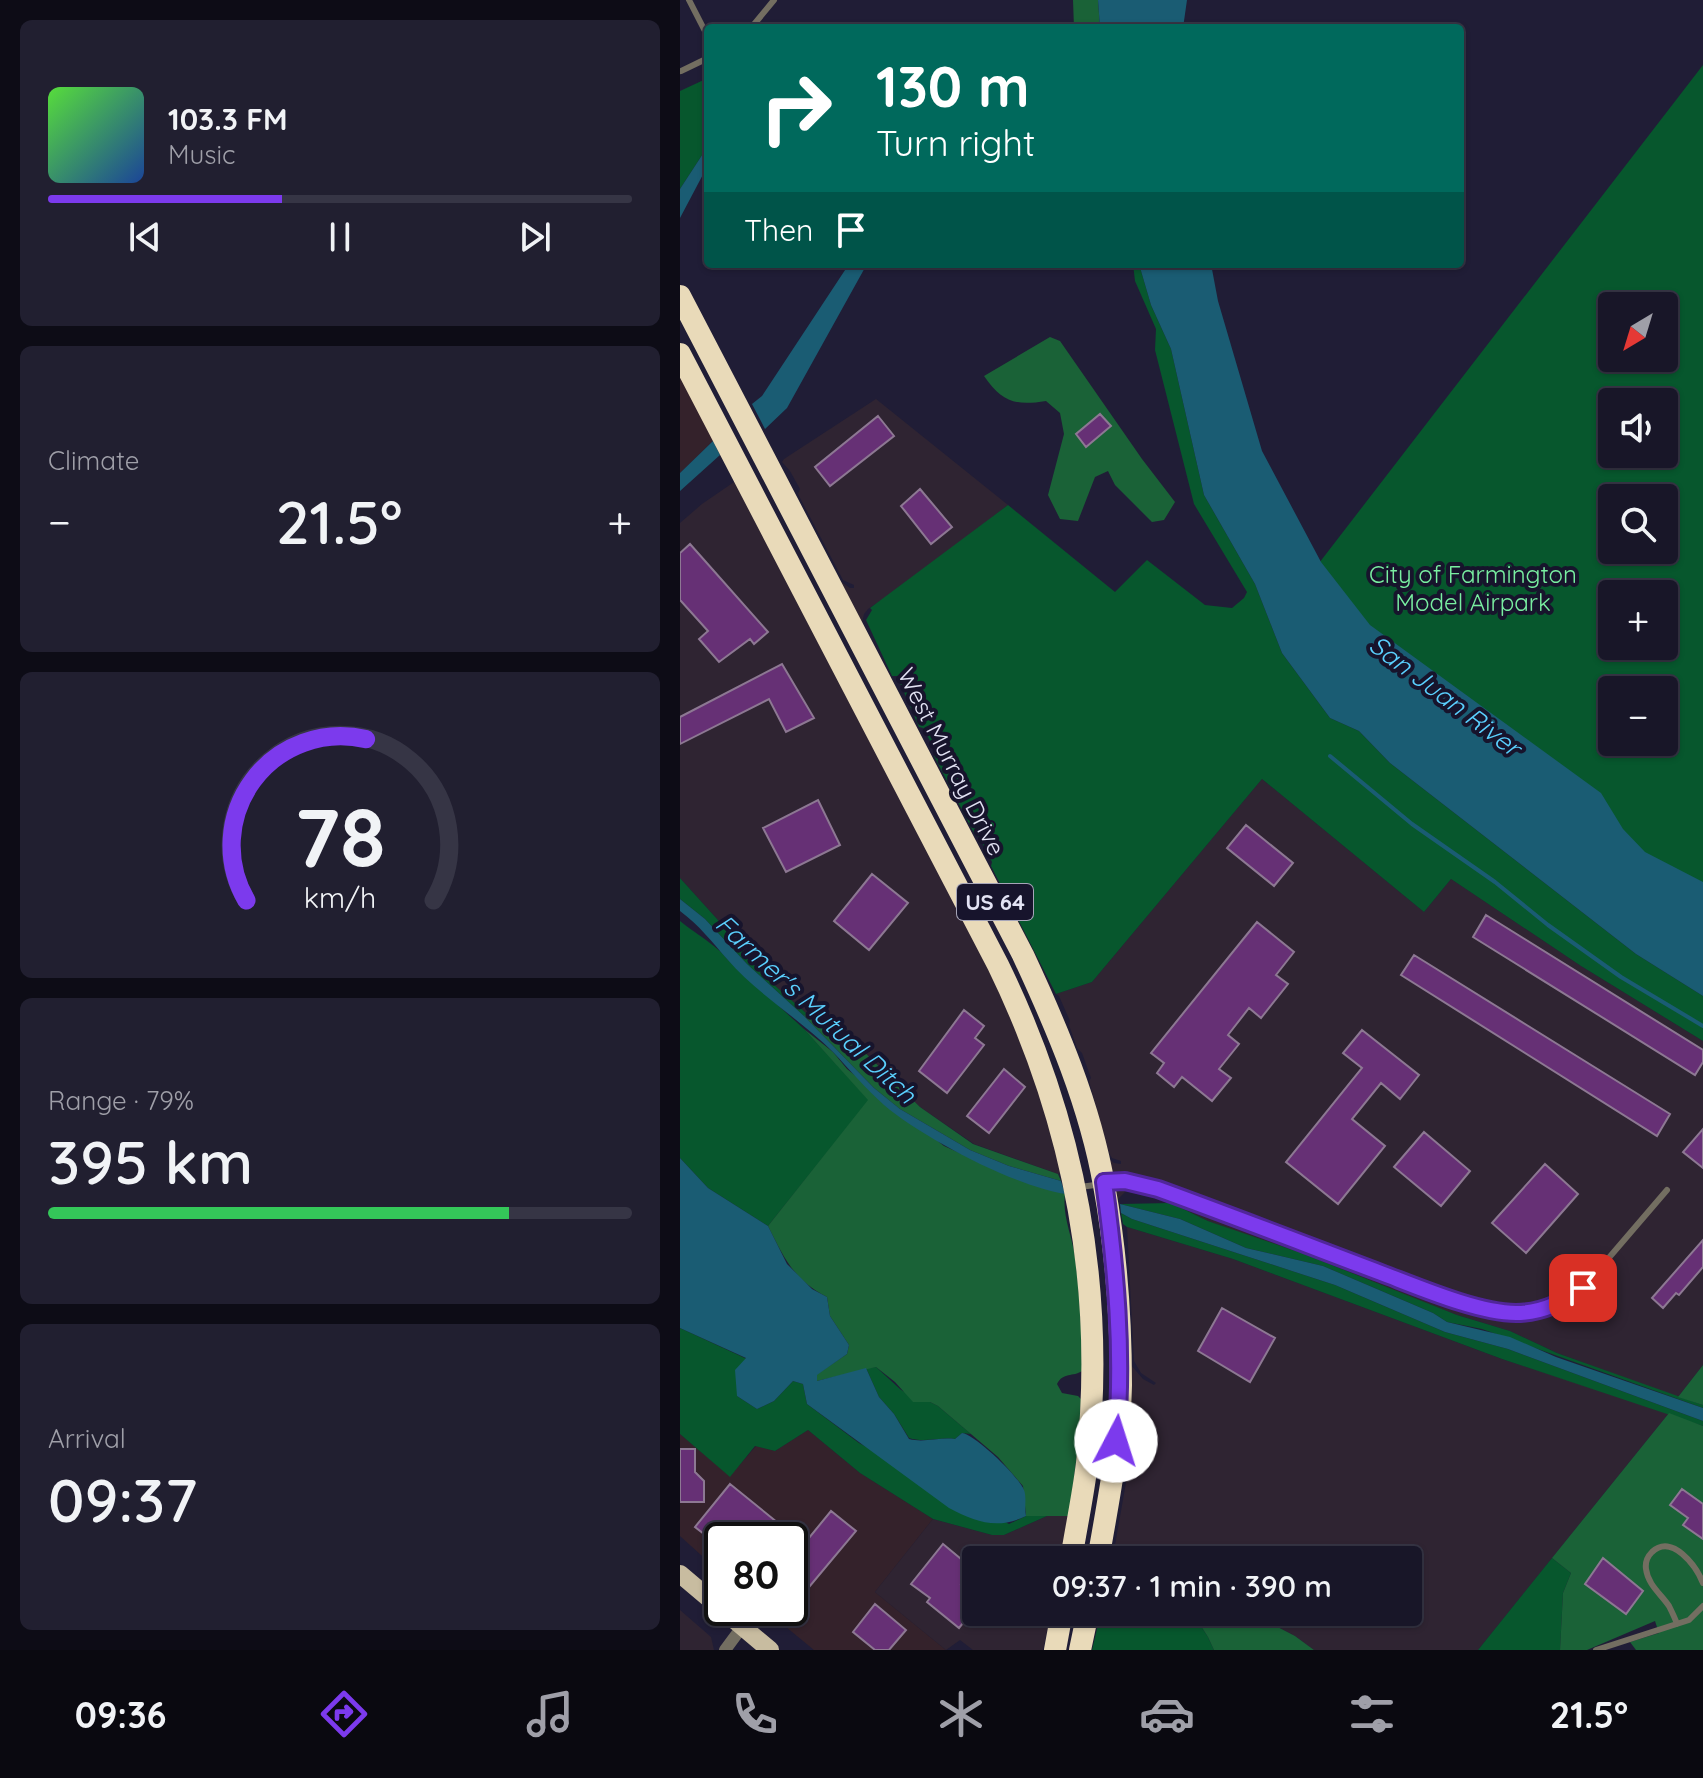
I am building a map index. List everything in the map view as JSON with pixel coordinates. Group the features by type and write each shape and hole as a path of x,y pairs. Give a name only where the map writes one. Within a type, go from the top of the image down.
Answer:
{"highway":[{"name":"West Murray Drive","path":"680,296 1023,955 1075,1078 1104,1182 1118,1314 1121,1386 1114,1468 1100,1546"},
{"name":"US 64","path":"680,354 1019,1007 1054,1102 1077,1187 1091,1315 1092,1384 1087,1465 1073,1546"},
{"path":"1055,1650 1059,1626"},
{"path":"1080,1650 1085,1626"}],"main road":[{"path":"680,1574 770,1650"}],"street":[{"path":"725,1650 742,1627"}],"lane":[{"path":"689,0 704,29"},
{"path":"754,24 774,0"},
{"path":"680,70 704,60"},
{"path":"1077,1187 1125,1181 1158,1189 1424,1289 1497,1312 1519,1313 1567,1300 1583,1288 1667,1190"},
{"path":"1677,1624 1669,1607 1650,1582 1646,1572 1648,1556 1655,1549 1665,1546 1674,1549 1698,1571 1703,1583"},
{"path":"1596,1650 1689,1620 1703,1606"}],"shaded area":[{"path":"680,369 715,439 680,473"},
{"path":"876,399 1008,505 910,581 868,609 862,623 840,581 850,588 854,585 843,580 798,494 800,489 782,462"},
{"path":"737,480 1006,1003 1029,1057 1064,1172 1058,1174 974,1144 920,1107 826,1014 806,1013 764,976 755,961 680,878 680,523"},
{"path":"1262,779 1424,912 1451,879 1581,966 1703,1041 1703,1365 1678,1397 1557,1353 1510,1331 1457,1315 1208,1221 1171,1203 1127,1190 1117,1200 1109,1159 1114,1163 1121,1164 1121,1161 1112,1158 1109,1153 1089,1081 1091,1078 1082,1053 1077,1048 1070,1021 1056,994 1092,982"},
{"path":"1127,1227 1233,1259 1502,1359 1669,1413 1478,1650 1314,1650 1276,1626 1422,1626 1422,1546 1115,1546 1131,1454 1132,1420 1145,1412 1135,1413 1129,1420 1130,1364 1143,1379 1154,1385 1156,1383 1141,1373 1134,1361"},
{"path":"808,1430 860,1473 933,1519 875,1592 946,1650 814,1650 785,1626 808,1626 808,1522 704,1522 704,1558 680,1536 680,1434 730,1476 756,1446 775,1451"},
{"path":"1047,1516 1072,1516 1065,1546 962,1546 962,1626 1048,1626 1043,1650 973,1650 960,1640 946,1650 875,1592 933,1519 992,1535 1004,1535"},
{"path":"680,1610 711,1637 714,1650 680,1650"}],"green space":[{"path":"1073,0 1098,0 1100,24 1074,24"},
{"name":"City of Farmington Model Airpark","path":"1703,65 1703,938 1279,615"},
{"path":"704,80 704,152 680,189 680,91"},
{"path":"1133,268 1140,268 1151,305 1171,349 1204,495 1255,584 1282,653 1330,718 1359,731 1390,763 1636,954 1703,996 1703,1041 1581,966 1451,879 1424,912 1262,779 1092,982 1056,994 991,866 992,862 934,756 936,752 923,728 919,727 897,676 892,676 866,620 872,610 870,608 1008,505 1115,592 1147,560 1205,605 1232,608 1244,598 1247,592 1194,504 1155,350 1156,329 1135,281"},
{"path":"1050,337 1060,341 1175,502 1164,520 1152,522 1115,485 1108,471 1095,477 1078,521 1060,519 1048,495 1064,434 1060,413 1046,401 1026,403 1003,397 984,376"},
{"path":"680,878 755,961 764,976 806,1013 804,1016 747,964 705,919 680,899"},
{"path":"680,921 718,949 804,1029 869,1100 768,1226 708,1188 680,1158"},
{"path":"806,1013 826,1014 920,1107 973,1144 1058,1174 1061,1181 1009,1166 970,1150 900,1109 874,1088 804,1016"},
{"path":"804,1029 833,1052 847,1069 944,1146 1004,1173 1065,1194 1066,1218 1077,1271 1082,1357 1082,1371 1062,1378 1057,1384 1062,1393 1081,1399 1069,1516 1026,1516 1023,1486 998,1457 938,1406 930,1402 913,1402 876,1367 817,1381 816,1375 847,1354 849,1345 830,1316 827,1297 798,1276 768,1226 868,1100"},
{"path":"1171,1203 1208,1221 1304,1254 1457,1315 1510,1331 1557,1353 1703,1405 1703,1408 1482,1329 1447,1322 1433,1313 1323,1266 1246,1248 1180,1219 1120,1204"},
{"path":"1121,1213 1335,1285 1445,1332 1508,1349 1703,1421 1703,1426 1502,1359 1233,1259 1127,1227 1123,1224"},
{"path":"680,1328 747,1359 737,1396 757,1409 774,1401 793,1381 803,1384 807,1404 859,1443 1009,1524 1026,1516 1047,1516 1004,1535 992,1535 933,1519 860,1473 808,1430 775,1451 755,1446 730,1477 680,1434"},
{"path":"1703,1365 1703,1405 1678,1397"},
{"path":"876,1367 900,1389 919,1402 938,1406 971,1434 962,1433 955,1439 909,1438 879,1397 866,1368"},
{"path":"1669,1413 1703,1426 1703,1650 1636,1650 1630,1642 1659,1633 1655,1621 1587,1650 1560,1650 1563,1593 1571,1573 1552,1558"},
{"path":"1552,1558 1571,1573 1563,1593 1560,1650 1478,1650"},
{"path":"1098,1626 1201,1626 1214,1650 1092,1650"},
{"path":"1201,1626 1276,1626 1314,1650 1214,1650"}],"water":[{"path":"1098,0 1187,0 1184,24 1100,24"},
{"path":"704,152 704,173 680,218 680,189"},
{"path":"846,268 865,268 787,408 765,429 752,404 762,396"},
{"name":"San Juan River","path":"1140,268 1212,268 1218,301 1262,451 1321,562 1370,625 1601,793 1623,829 1645,852 1703,882 1703,996 1636,954 1390,763 1359,731 1330,718 1282,653 1255,584 1204,495 1171,349 1151,305"},
{"path":"713,441 720,455 680,491 680,473"},
{"path":"680,899 705,919 874,1088 900,1109 970,1150 1009,1166 1061,1181 1065,1194 1021,1181 970,1159 901,1118 877,1099 820,1040 739,972 680,911"},
{"path":"680,1158 708,1188 768,1226 787,1264 812,1289 827,1297 830,1316 849,1345 847,1354 817,1375 817,1381 866,1368 879,1397 909,1439 955,1439 962,1433 996,1457 1025,1493 1026,1516 996,1523 968,1517 949,1508 807,1404 803,1384 793,1381 774,1401 757,1409 737,1396 735,1370 746,1358 680,1328"},
{"path":"1120,1204 1180,1219 1246,1248 1323,1266 1433,1313 1447,1322 1510,1337 1556,1357 1703,1408 1703,1421 1508,1349 1445,1332 1335,1285 1132,1219 1121,1213"}],"building":[{"path":"1100,414 1111,426 1086,447 1076,434"},
{"path":"878,416 894,436 830,486 815,467"},
{"path":"920,489 952,527 931,544 901,506"},
{"path":"690,544 768,632 754,644 750,639 719,662 699,639 708,631 680,600 680,553"},
{"path":"782,664 814,718 786,732 769,699 680,744 680,717"},
{"path":"818,800 840,845 786,872 763,828"},
{"path":"1246,825 1293,863 1274,886 1227,848"},
{"path":"872,874 908,903 869,950 834,921"},
{"path":"1486,915 1703,1050 1703,1062 1695,1075 1473,937"},
{"path":"1257,922 1294,952 1276,975 1288,984 1261,1018 1249,1008 1228,1035 1239,1044 1219,1069 1231,1078 1212,1101 1182,1077 1174,1087 1157,1073 1164,1063 1151,1053"},
{"path":"1414,955 1670,1114 1657,1136 1401,975"},
{"path":"964,1010 984,1026 975,1038 984,1045 947,1093 919,1071"},
{"path":"1362,1030 1419,1075 1400,1099 1381,1083 1352,1119 1385,1146 1338,1204 1286,1162 1362,1068 1343,1053"},
{"path":"1004,1069 1025,1087 989,1133 967,1116"},
{"path":"1703,1129 1703,1168 1683,1152"},
{"path":"1424,1132 1470,1171 1441,1206 1394,1167"},
{"path":"1545,1164 1578,1194 1526,1253 1492,1223"},
{"path":"1703,1240 1703,1267 1663,1308 1652,1298"},
{"path":"1222,1308 1275,1338 1250,1382 1198,1351"},
{"path":"680,1449 695,1449 695,1472 704,1481 704,1502 680,1502"},
{"path":"730,1484 777,1522 704,1522 704,1534 695,1527"},
{"path":"1682,1489 1703,1504 1703,1539 1683,1525 1688,1518 1670,1505"},
{"path":"831,1511 856,1531 808,1588 808,1539"},
{"path":"943,1544 962,1560 962,1624 959,1628 927,1602 930,1598 911,1584"},
{"path":"1603,1558 1643,1591 1626,1614 1585,1584"},
{"path":"875,1604 906,1630 889,1650 875,1650 853,1632"}],"waterway":[{"path":"1330,756 1412,824 1495,882 1548,925 1621,977 1703,1026"}],"route":[{"path":"1116,1441 1121,1386 1118,1314 1104,1182 1125,1181 1158,1189 1424,1289 1497,1312 1519,1313 1544,1308 1567,1300 1583,1288"}],"water label":[{"name":"Farmer's Mutual Ditch","path":"816,1009"}]}
